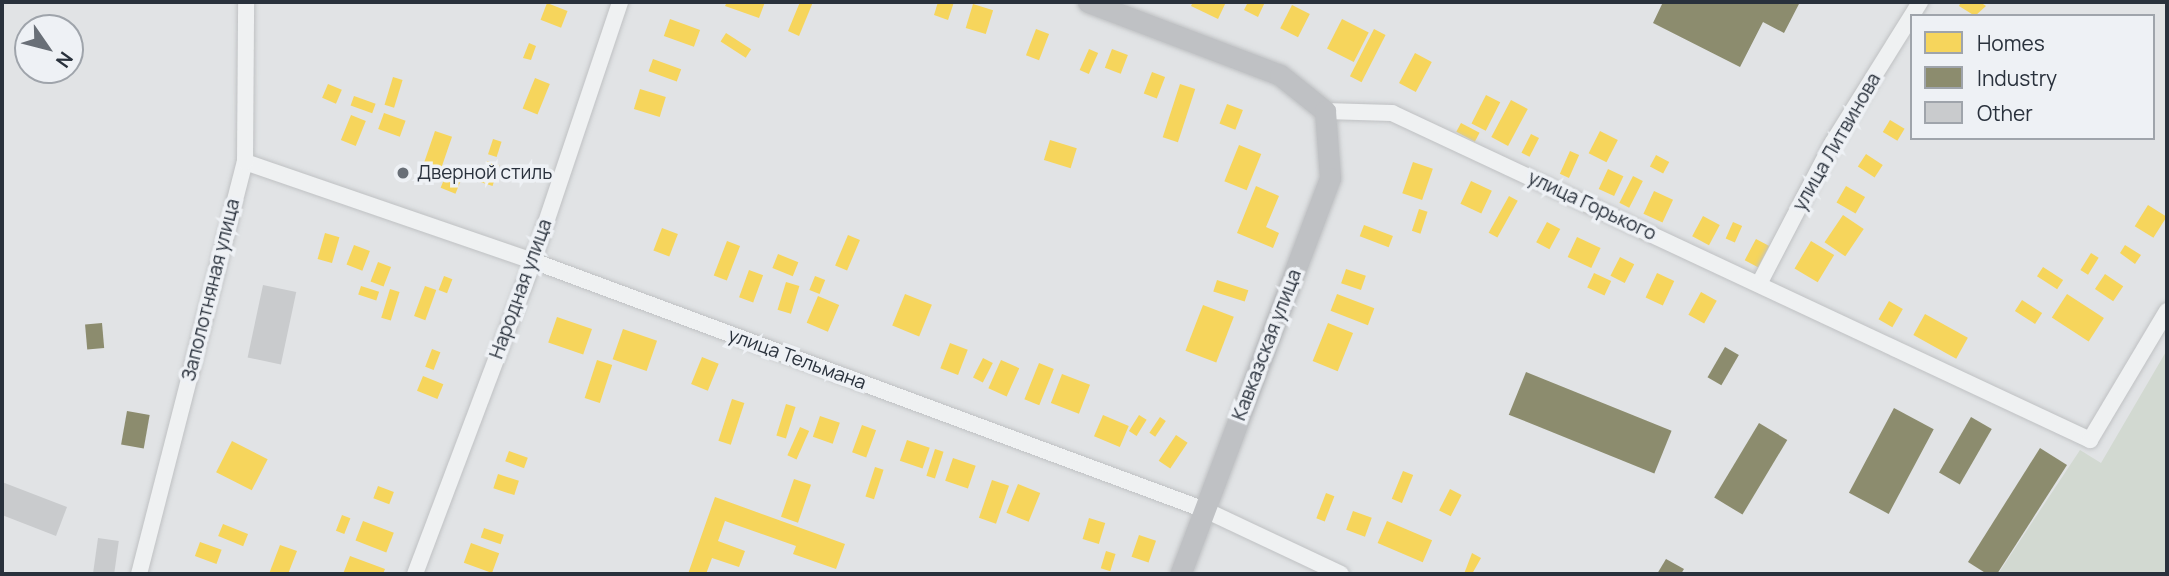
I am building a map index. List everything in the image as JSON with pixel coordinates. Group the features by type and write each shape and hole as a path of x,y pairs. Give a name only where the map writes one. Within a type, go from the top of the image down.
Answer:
{"main road":[{"path":"1088,2 1280,75 1325,111"},
{"name":"Кавказская улица","path":"1180,574 1330,178 1325,111"}],"street":[{"name":"Заполотняная улица","path":"139,574 245,162 246,2"},
{"name":"Народная улица","path":"415,574 533,261 621,2"},
{"name":"улица Литвинова","path":"1759,284 1833,142 1910,18"},
{"name":"улица Горького","path":"1325,111 1392,113 2090,440 2167,311"},
{"name":"улица Тельмана","path":"245,162 533,261 1205,510 1341,574"}],"shaded area":[{"path":"2167,350 2167,574 1998,574 2080,450 2101,463"}],"building: Homes":[{"path":"727,2 765,2 759,18 725,6"},
{"path":"800,2 813,2 799,36 788,31"},
{"path":"938,2 954,2 948,20 934,15"},
{"path":"1193,2 1226,2 1218,19 1191,6"},
{"path":"1248,2 1265,2 1258,17 1244,10"},
{"path":"1961,2 1980,2 1986,6 1977,14 1972,14 1959,6"},
{"path":"547,3 568,11 561,28 541,20"},
{"path":"973,4 993,10 986,34 966,28"},
{"path":"1292,5 1310,14 1298,37 1280,28"},
{"path":"670,19 700,30 694,47 664,36"},
{"path":"1342,19 1369,33 1354,62 1327,48"},
{"path":"1036,29 1049,34 1039,60 1026,55"},
{"path":"1374,29 1386,35 1362,82 1350,76"},
{"path":"726,33 751,49 746,58 721,41"},
{"path":"529,43 536,46 531,60 523,58"},
{"path":"1089,49 1098,53 1089,74 1080,70"},
{"path":"1112,49 1128,55 1121,74 1105,68"},
{"path":"1415,53 1432,62 1416,92 1399,83"},
{"path":"653,59 681,69 677,81 649,71"},
{"path":"1152,72 1165,77 1157,98 1144,93"},
{"path":"393,77 403,80 394,108 385,105"},
{"path":"535,78 550,84 537,115 523,109"},
{"path":"328,84 342,90 336,104 322,98"},
{"path":"1180,84 1195,89 1178,142 1163,137"},
{"path":"640,89 666,97 660,117 634,109"},
{"path":"1486,95 1500,102 1486,131 1471,124"},
{"path":"354,96 376,104 372,113 351,105"},
{"path":"1511,100 1528,109 1508,146 1491,137"},
{"path":"1227,104 1243,110 1235,130 1219,124"},
{"path":"384,113 406,121 400,137 378,129"},
{"path":"351,115 366,121 356,146 341,140"},
{"path":"1890,120 1905,129 1897,141 1883,132"},
{"path":"1461,123 1480,133 1475,142 1456,132"},
{"path":"435,131 452,137 438,178 421,173"},
{"path":"1600,131 1618,140 1606,162 1589,153"},
{"path":"1531,134 1539,138 1529,157 1521,153"},
{"path":"493,139 502,142 497,157 488,154"},
{"path":"1050,140 1077,148 1071,168 1044,160"},
{"path":"1239,145 1261,154 1247,190 1224,181"},
{"path":"1570,151 1579,155 1569,178 1560,174"},
{"path":"1866,154 1883,165 1875,177 1858,167"},
{"path":"1656,155 1669,162 1663,174 1650,166"},
{"path":"487,161 499,165 493,186 480,182"},
{"path":"1413,162 1433,169 1422,200 1402,193"},
{"path":"1608,169 1623,176 1614,196 1599,189"},
{"path":"447,172 462,178 455,194 441,188"},
{"path":"1633,176 1643,181 1629,208 1619,203"},
{"path":"1471,181 1492,191 1481,213 1460,204"},
{"path":"1256,186 1279,196 1266,227 1279,233 1273,248 1237,233"},
{"path":"1846,186 1865,197 1856,213 1836,202"},
{"path":"1654,191 1673,200 1662,223 1643,214"},
{"path":"1509,196 1518,201 1497,238 1489,233"},
{"path":"2148,205 2167,217 2153,238 2135,226"},
{"path":"1419,209 1428,212 1420,234 1412,231"},
{"path":"1843,215 1864,229 1845,256 1825,242"},
{"path":"1703,216 1720,225 1709,245 1692,236"},
{"path":"1547,222 1560,229 1549,249 1536,242"},
{"path":"1733,222 1742,226 1735,243 1726,238"},
{"path":"1364,225 1393,236 1389,247 1360,236"},
{"path":"662,228 678,234 669,256 653,250"},
{"path":"325,233 339,237 332,263 318,259"},
{"path":"848,235 860,240 847,270 835,265"},
{"path":"1577,237 1601,248 1591,268 1568,257"},
{"path":"1756,239 1769,246 1758,267 1745,260"},
{"path":"727,241 740,246 727,281 714,276"},
{"path":"1811,241 1834,255 1818,282 1795,268"},
{"path":"354,245 370,251 362,271 346,265"},
{"path":"2125,245 2141,255 2135,264 2120,253"},
{"path":"2091,253 2099,258 2088,275 2080,270"},
{"path":"778,254 798,262 793,276 772,268"},
{"path":"1620,257 1634,264 1625,283 1610,276"},
{"path":"378,262 391,267 384,287 370,282"},
{"path":"2043,267 2063,280 2057,289 2037,276"},
{"path":"1346,269 1366,276 1361,290 1341,283"},
{"path":"749,270 763,275 753,302 739,297"},
{"path":"1594,273 1611,281 1604,296 1587,288"},
{"path":"1657,273 1674,281 1663,306 1646,297"},
{"path":"2105,274 2123,286 2113,301 2095,289"},
{"path":"444,276 452,279 447,293 439,290"},
{"path":"815,276 825,280 820,294 809,290"},
{"path":"1217,280 1248,290 1245,302 1213,291"},
{"path":"786,282 799,286 791,314 778,310"},
{"path":"361,286 379,292 376,300 358,295"},
{"path":"425,286 436,290 425,320 414,316"},
{"path":"390,289 400,292 391,321 381,318"},
{"path":"1701,292 1717,301 1704,323 1688,315"},
{"path":"905,294 932,305 919,336 892,326"},
{"path":"1337,294 1374,308 1368,325 1331,311"},
{"path":"2067,294 2104,318 2089,341 2052,317"},
{"path":"818,296 839,305 828,332 807,323"},
{"path":"2022,300 2042,313 2035,324 2015,311"},
{"path":"1889,301 1903,309 1892,327 1878,319"},
{"path":"1203,305 1234,317 1216,363 1185,351"},
{"path":"1925,314 1968,338 1956,359 1913,335"},
{"path":"557,317 592,329 583,355 548,343"},
{"path":"1328,323 1353,333 1338,371 1313,361"},
{"path":"623,329 657,341 647,371 613,359"},
{"path":"950,343 968,350 958,375 940,368"},
{"path":"432,349 440,352 434,370 425,367"},
{"path":"702,357 719,364 708,391 691,384"},
{"path":"983,358 993,363 983,383 973,378"},
{"path":"597,360 612,365 600,403 585,398"},
{"path":"1001,360 1019,368 1007,396 988,388"},
{"path":"1039,363 1054,369 1039,405 1024,399"},
{"path":"1062,374 1090,385 1079,414 1051,403"},
{"path":"423,376 443,384 437,399 417,391"},
{"path":"732,399 744,403 731,445 718,441"},
{"path":"786,404 796,407 786,438 776,436"},
{"path":"1103,415 1129,426 1120,447 1094,436"},
{"path":"1139,415 1147,420 1137,436 1129,431"},
{"path":"820,416 840,423 833,444 813,437"},
{"path":"1160,417 1166,421 1155,437 1149,433"},
{"path":"862,425 876,430 866,457 852,452"},
{"path":"800,427 809,431 797,459 787,455"},
{"path":"1176,435 1188,443 1170,469 1159,461"},
{"path":"907,440 930,448 923,469 900,461"},
{"path":"232,441 268,459 252,490 216,472"},
{"path":"935,449 944,452 935,478 926,476"},
{"path":"509,451 528,458 524,468 505,461"},
{"path":"953,458 976,466 968,489 945,481"},
{"path":"875,467 884,470 874,499 865,496"},
{"path":"1403,471 1413,475 1402,503 1392,499"},
{"path":"498,474 519,481 514,495 493,488"},
{"path":"794,479 811,485 798,523 781,517"},
{"path":"992,480 1009,486 996,524 979,518"},
{"path":"1018,484 1040,493 1029,522 1006,513"},
{"path":"378,486 394,492 389,504 373,498"},
{"path":"1450,489 1462,495 1451,516 1439,510"},
{"path":"1326,493 1334,496 1325,521 1316,518"},
{"path":"715,497 845,544 836,569 793,554 796,546 725,521 718,541 745,551 739,567 712,558 706,574 688,574"},
{"path":"1353,511 1372,518 1365,537 1346,530"},
{"path":"342,515 350,518 344,534 336,531"},
{"path":"1089,518 1105,523 1099,544 1083,539"},
{"path":"363,521 394,533 386,552 355,541"},
{"path":"1387,521 1432,540 1423,562 1378,543"},
{"path":"223,524 248,534 243,546 218,536"},
{"path":"484,528 504,535 501,544 481,537"},
{"path":"1139,535 1156,541 1149,563 1132,557"},
{"path":"200,542 222,550 216,564 195,556"},
{"path":"471,543 499,553 492,573 464,563"},
{"path":"280,545 297,551 288,574 269,574"},
{"path":"1106,551 1116,554 1110,571 1101,568"},
{"path":"1472,553 1481,558 1472,574 1464,574"},
{"path":"350,556 385,569 383,574 343,574"}],"building: Industry":[{"path":"1663,2 1800,2 1784,33 1763,22 1740,67 1653,23"},
{"path":"102,323 104,348 87,349 85,324"},
{"path":"1725,347 1739,355 1721,385 1708,377"},
{"path":"1526,372 1672,431 1654,473 1509,415"},
{"path":"1894,408 1934,429 1889,514 1849,493"},
{"path":"127,411 150,415 144,448 121,444"},
{"path":"1971,417 1992,429 1960,484 1939,472"},
{"path":"1759,423 1787,440 1742,515 1714,498"},
{"path":"2040,448 2067,465 1997,574 1987,574 1968,562"},
{"path":"1666,559 1684,569 1681,574 1657,574"}],"building: Other":[{"path":"263,285 296,292 281,364 248,357"},
{"path":"2,482 67,507 56,536 2,515"},
{"path":"98,538 119,541 114,574 93,574"}],"place":[{"name":"Дверной стиль","path":"403,173"}]}
